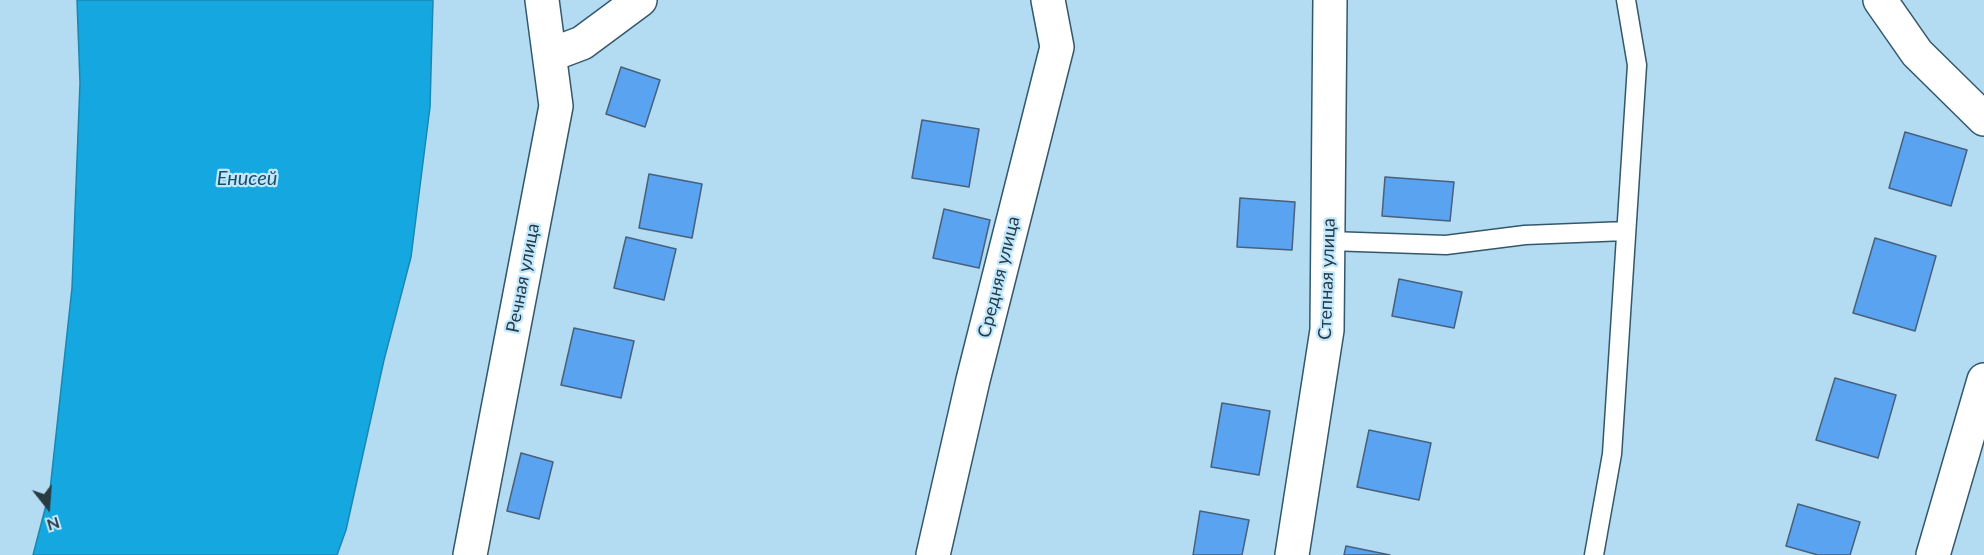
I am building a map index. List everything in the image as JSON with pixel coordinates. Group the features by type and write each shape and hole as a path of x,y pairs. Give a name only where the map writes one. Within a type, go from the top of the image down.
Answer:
{"street":[{"name":"Речная улица","path":"470,555 556,106 542,0"},
{"path":"549,55 582,43 640,0"},
{"name":"Средняя улица","path":"933,555 973,380 1057,46 1047,0"},
{"name":"Степная улица","path":"1292,555 1327,330 1330,0"},
{"path":"1880,0 1917,53 1984,118"},
{"path":"1933,555 1984,380"}],"lane":[{"path":"1594,555 1612,454 1637,65 1626,0"},
{"path":"1329,241 1446,245 1525,235 1626,231"}],"water":[{"name":"Енисей","path":"77,0 433,0 430,107 411,257 384,360 346,530 337,555 33,555 50,490 72,288 80,83"}],"building":[{"path":"621,67 660,80 645,127 606,114"},
{"path":"922,120 979,129 969,187 912,178"},
{"path":"1905,132 1967,150 1951,206 1889,188"},
{"path":"649,174 702,184 692,238 639,228"},
{"path":"1385,177 1454,182 1450,221 1382,216"},
{"path":"1240,198 1295,202 1292,250 1237,247"},
{"path":"944,209 990,220 979,268 933,258"},
{"path":"626,237 676,249 664,300 614,288"},
{"path":"1875,238 1936,256 1915,331 1853,313"},
{"path":"1399,279 1462,292 1454,328 1392,316"},
{"path":"574,328 634,341 621,398 561,385"},
{"path":"1835,378 1896,395 1878,458 1816,440"},
{"path":"1222,403 1270,411 1259,475 1211,467"},
{"path":"1369,430 1431,443 1419,500 1357,487"},
{"path":"521,453 553,462 539,519 507,511"},
{"path":"1798,504 1860,522 1850,555 1818,555 1786,546"},
{"path":"1200,511 1249,520 1242,555 1193,555"},
{"path":"1346,546 1390,555 1344,555"}]}
